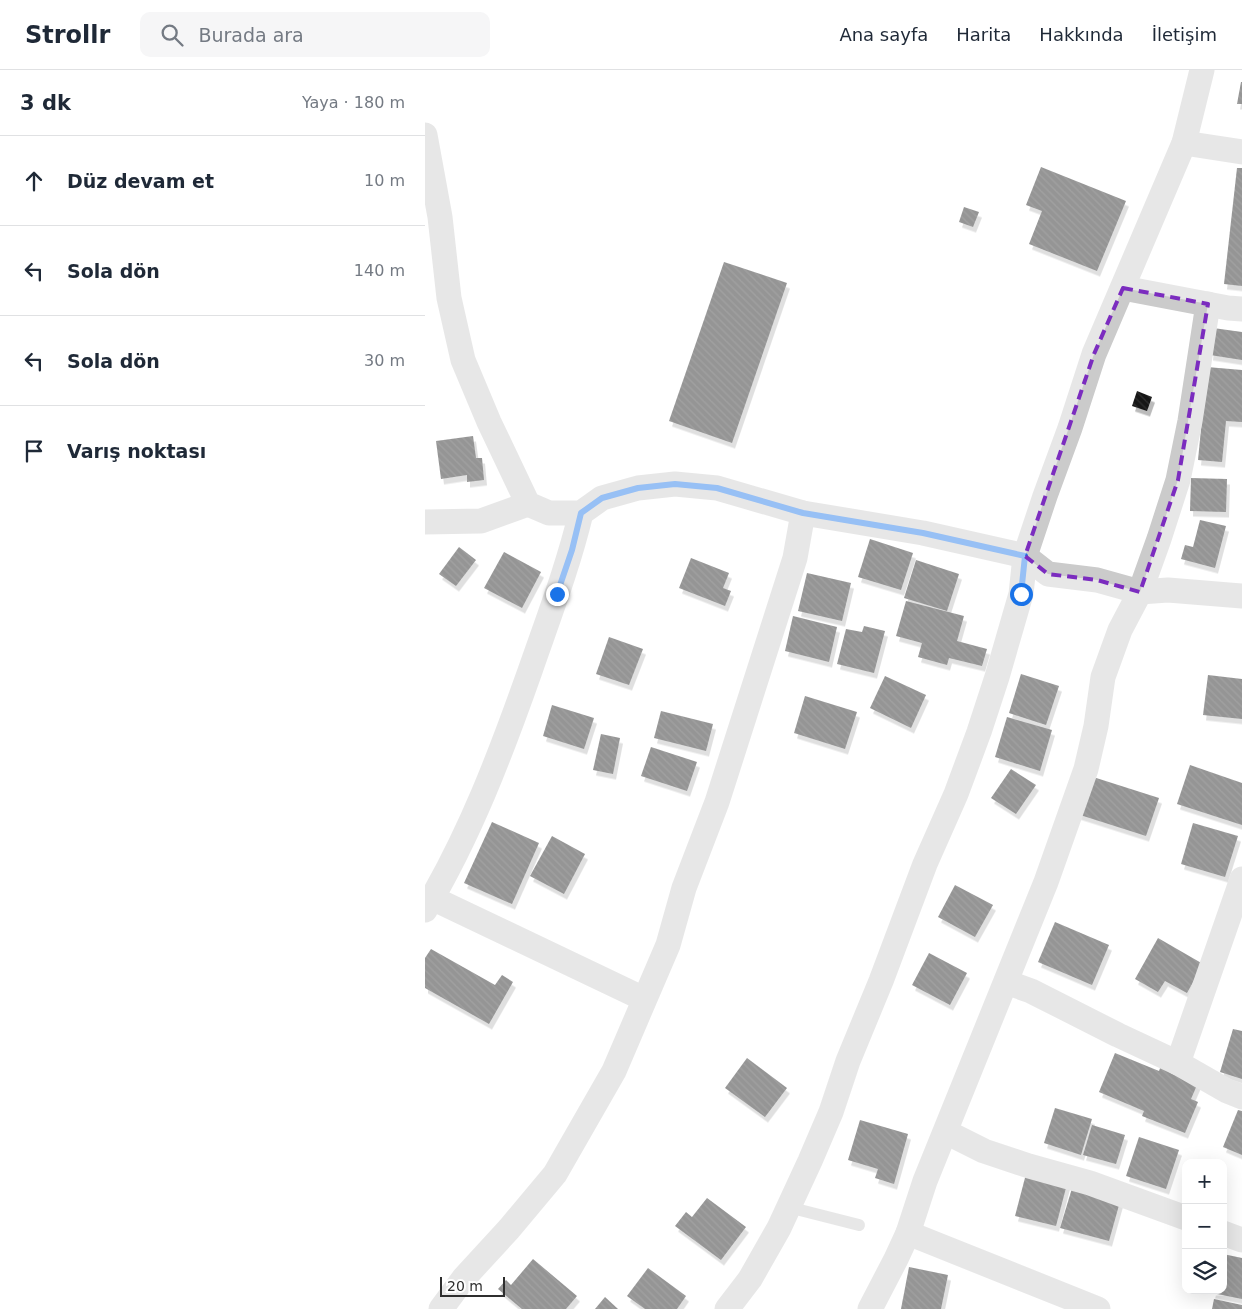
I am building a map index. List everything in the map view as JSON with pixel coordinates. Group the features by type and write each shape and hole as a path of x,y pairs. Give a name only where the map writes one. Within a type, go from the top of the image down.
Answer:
{"street":[{"path":"727,1309 750,1279 789,1207 831,1112 848,1061 881,981 925,864 956,794 997,677 1021,594 1025,556 1094,354 1184,143 1202,70"},
{"path":"425,135 440,217 449,298 463,360 489,422 528,504"},
{"path":"1184,143 1242,152"},
{"path":"1123,288 1242,310"},
{"path":"870,1309 908,1233 925,1181 1045,882 1085,769 1096,726 1103,676 1120,630 1140,592 1178,480 1191,421 1208,304"},
{"path":"425,522 481,521 528,504 549,512 581,513 602,498 638,488 675,484 717,488 803,513 923,533 1025,556 1049,574 1097,580 1140,592 1168,590 1242,596"},
{"path":"581,513 572,550 493,772 464,836 429,904 644,999"},
{"path":"441,1309 464,1278 509,1229 555,1174 615,1071 668,945 685,888 717,802 795,558 803,513"},
{"path":"1179,1063 1242,879"},
{"path":"1006,982 1031,991 1118,1035 1179,1063 1227,1091 1242,1097"},
{"path":"946,1132 983,1150 1029,1166 1090,1183 1182,1217"},
{"path":"908,1233 1097,1309"},
{"path":"1227,1234 1242,1240"}],"lane":[{"path":"789,1207 859,1225"}],"highlighted area":[{"path":"1123,288 1208,304 1178,480 1140,592 1097,580 1048,574 1025,556 1094,354"}],"building":[{"path":"1241,82 1242,104 1237,104"},
{"path":"1041,167 1126,201 1097,271 1029,244 1042,211 1026,205"},
{"path":"1237,168 1242,168 1242,286 1224,284"},
{"path":"964,207 979,212 973,227 959,222"},
{"path":"724,262 787,283 732,443 669,421"},
{"path":"1213,328 1242,332 1242,360 1210,355"},
{"path":"1207,367 1242,370 1242,422 1226,421 1222,462 1198,460"},
{"path":"1137,391 1152,397 1147,411 1132,406"},
{"path":"473,436 476,458 482,458 484,480 467,482 467,475 441,479 436,441"},
{"path":"1191,478 1227,479 1226,512 1190,511"},
{"path":"1200,520 1226,526 1215,568 1181,559 1185,545 1193,547"},
{"path":"870,539 913,553 901,590 858,577"},
{"path":"459,547 476,560 456,586 439,574"},
{"path":"504,552 541,572 522,608 484,588"},
{"path":"691,558 729,573 723,588 731,591 725,606 679,588"},
{"path":"916,560 959,574 947,611 904,598"},
{"path":"807,573 851,583 842,621 798,611"},
{"path":"906,601 964,616 957,641 987,649 982,666 949,658 947,665 918,657 922,643 896,636"},
{"path":"793,616 837,627 829,662 785,651"},
{"path":"864,626 885,631 874,673 837,664 846,629 862,632"},
{"path":"609,637 643,649 629,685 596,674"},
{"path":"1021,674 1059,686 1046,725 1009,713"},
{"path":"1208,675 1242,679 1242,719 1203,715"},
{"path":"885,676 926,695 911,728 870,708"},
{"path":"805,696 857,712 845,749 794,733"},
{"path":"552,705 594,718 584,749 543,736"},
{"path":"661,711 713,724 706,751 654,738"},
{"path":"1007,717 1052,730 1040,771 995,757"},
{"path":"601,734 620,738 613,774 593,770"},
{"path":"651,747 697,762 687,791 641,776"},
{"path":"1190,765 1242,783 1242,825 1177,804"},
{"path":"1011,769 1036,785 1016,814 991,798"},
{"path":"1090,776 1159,798 1146,836 1077,814"},
{"path":"492,822 539,843 512,904 464,883"},
{"path":"1193,823 1238,836 1225,877 1181,864"},
{"path":"552,836 585,854 564,894 530,876"},
{"path":"955,885 993,905 975,937 938,917"},
{"path":"1055,922 1109,945 1092,985 1038,962"},
{"path":"1158,938 1203,964 1187,993 1165,981 1158,992 1135,979"},
{"path":"431,949 495,985 502,975 513,982 489,1024 425,988 425,958"},
{"path":"929,953 967,973 950,1005 912,985"},
{"path":"1233,1029 1242,1031 1242,1079 1220,1072"},
{"path":"1115,1053 1159,1071 1162,1063 1200,1078 1191,1099 1198,1102 1185,1133 1142,1116 1144,1111 1099,1092"},
{"path":"747,1058 787,1088 765,1117 725,1088"},
{"path":"1055,1108 1092,1119 1081,1155 1044,1143"},
{"path":"1238,1110 1242,1111 1242,1155 1223,1147"},
{"path":"860,1120 908,1134 894,1184 875,1178 878,1169 848,1160"},
{"path":"1092,1125 1125,1135 1116,1164 1083,1155"},
{"path":"1139,1137 1179,1150 1166,1189 1126,1176"},
{"path":"1026,1174 1067,1184 1056,1226 1015,1216"},
{"path":"1073,1185 1121,1198 1109,1241 1060,1228"},
{"path":"707,1198 746,1227 721,1260 675,1226 686,1212 692,1217"},
{"path":"1227,1255 1242,1258 1242,1299 1217,1294 1227,1294"},
{"path":"533,1259 577,1296 566,1309 522,1309 498,1289 506,1280 511,1285"},
{"path":"909,1267 948,1275 941,1309 901,1309"},
{"path":"648,1268 686,1296 677,1309 645,1309 627,1296"},
{"path":"605,1297 618,1309 595,1309"},
{"path":"1214,1299 1242,1305 1242,1309 1212,1309"}],"route":[{"path":"557,594 572,550 581,513 602,498 638,488 675,484 717,488 803,513 923,533 1025,556 1021,594"}]}
